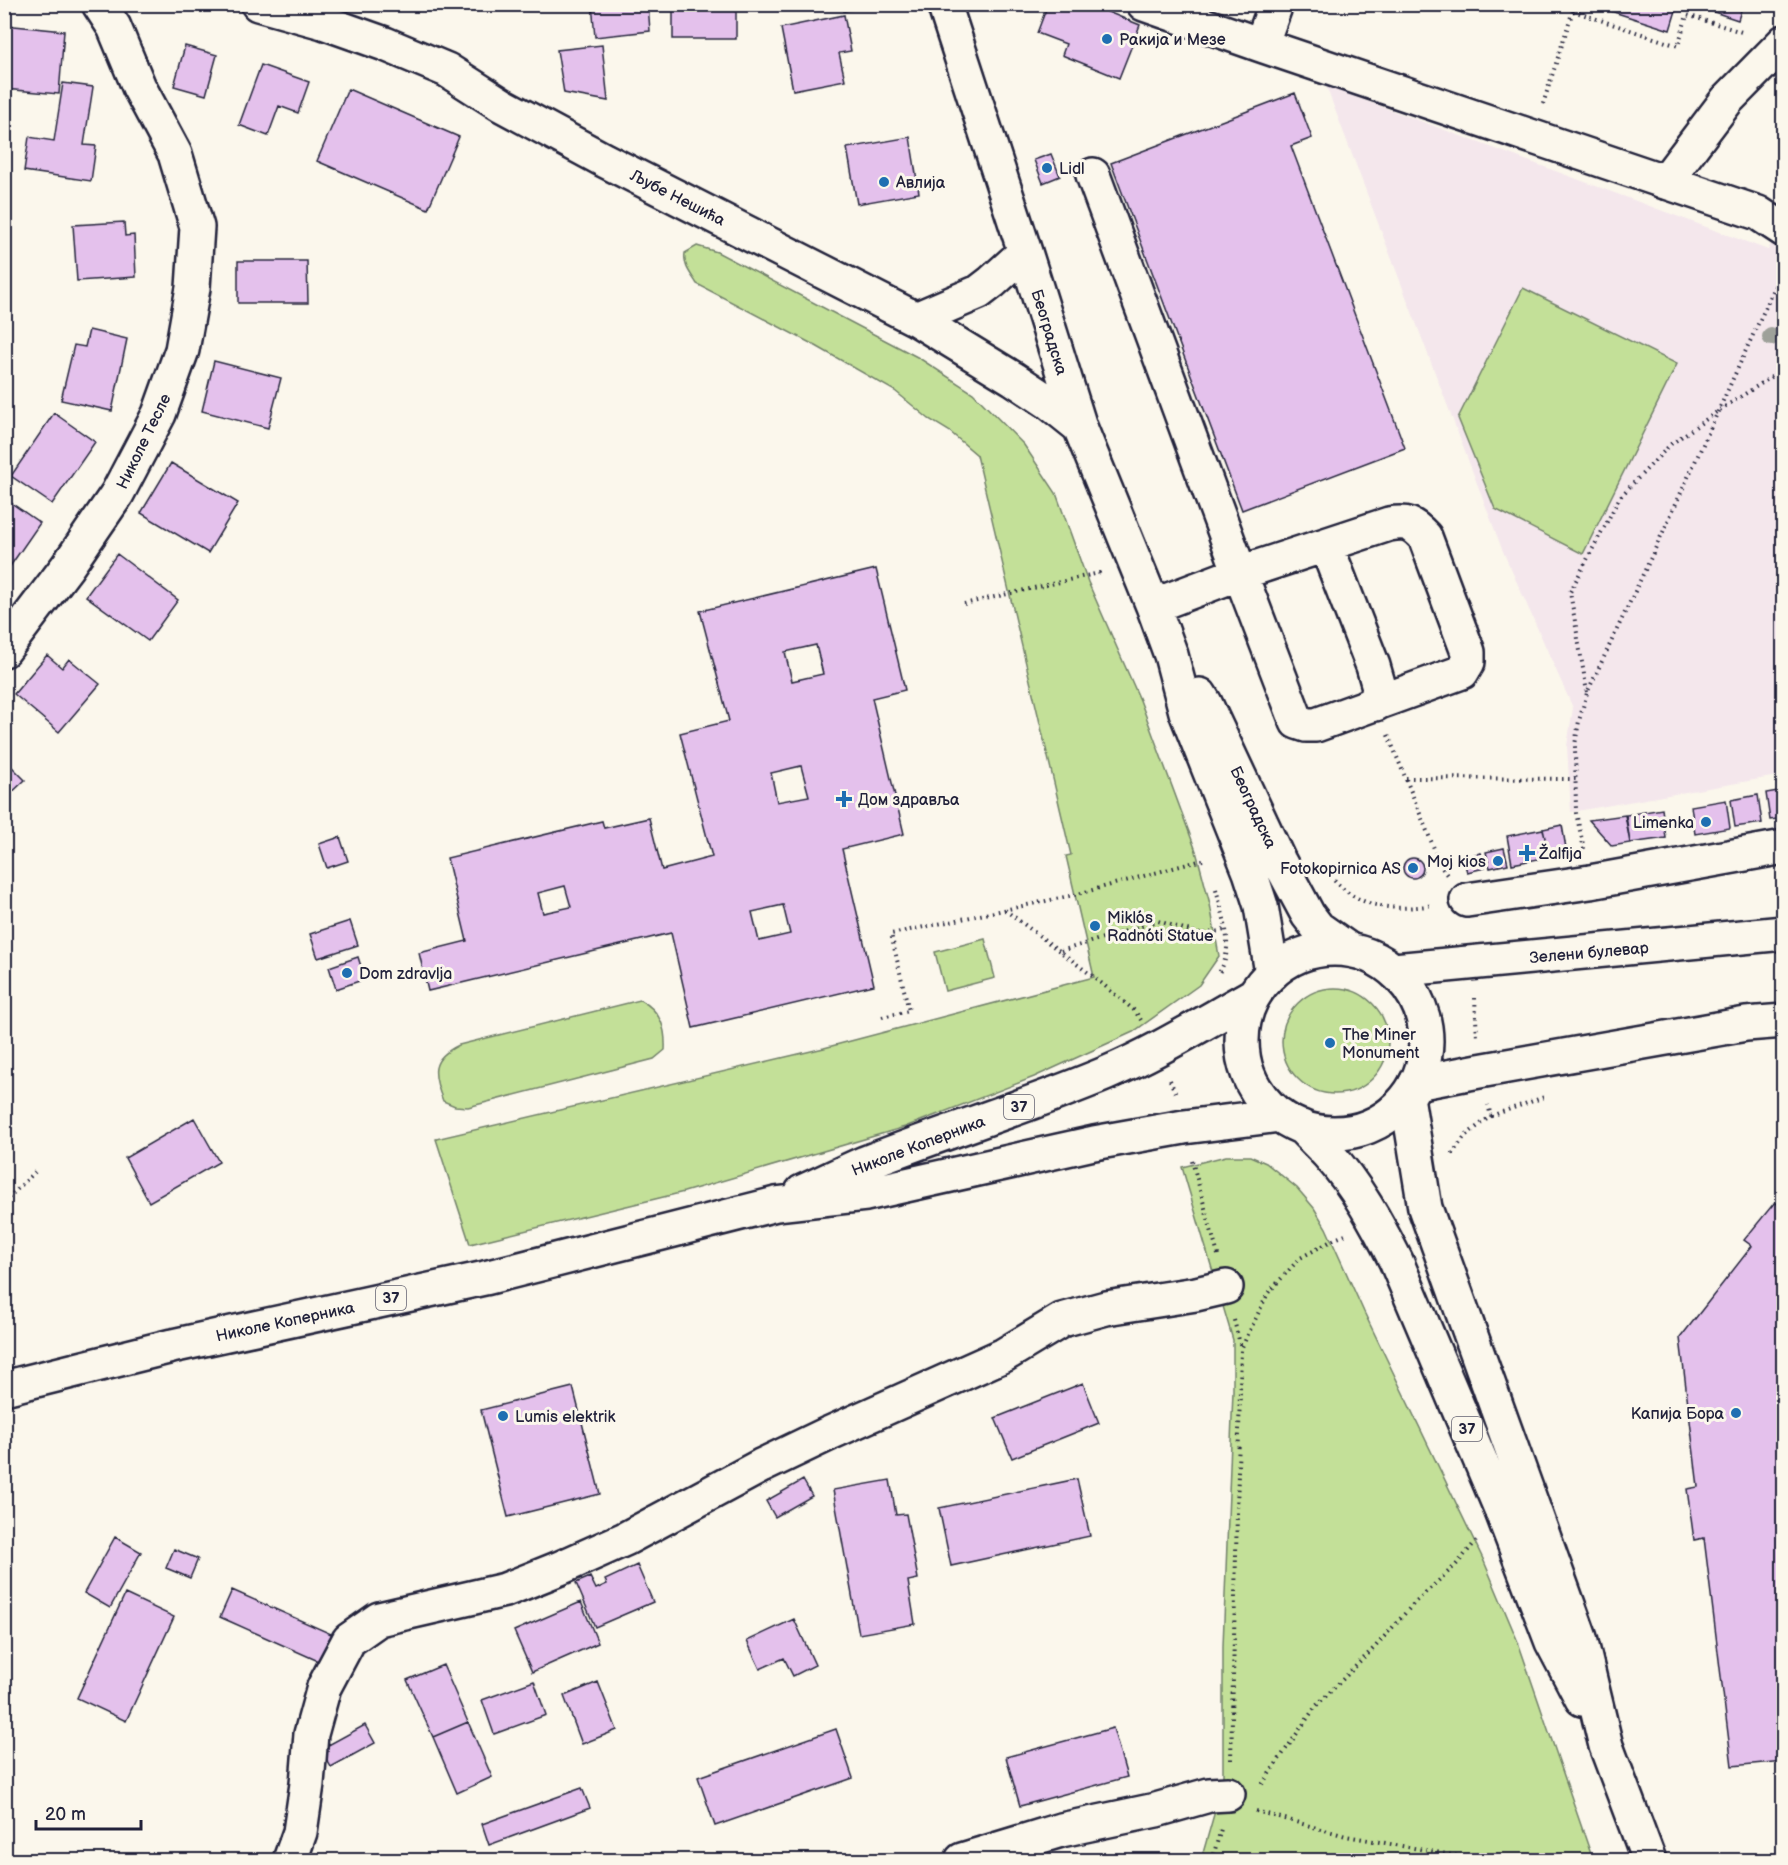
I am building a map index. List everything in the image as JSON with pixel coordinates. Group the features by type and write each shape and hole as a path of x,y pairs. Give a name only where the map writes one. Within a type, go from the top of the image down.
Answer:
{"street":[{"name":"Николе Тесле","path":"4,650 68,567 117,494 159,414 182,350 193,288 197,227 175,154 139,87 114,27 99,4"},
{"name":"Љубе Нешића","path":"258,4 323,22 385,44 447,70 502,105 594,154 916,319 1014,379 1080,427"},
{"name":"Београдска","path":"944,4 1080,427 1153,606 1171,655 1186,712 1261,906 1263,984"},
{"path":"1144,4 1758,213 1784,230"},
{"path":"1261,45 1276,4"},
{"path":"1665,182 1727,100 1782,43"},
{"path":"1093,175 1240,573 1297,722 1316,725 1376,704 1462,672 1468,662 1468,652 1425,537 1416,527 1404,522 1389,524 1240,573 1153,606"},
{"path":"916,319 979,292 1025,252"},
{"path":"1326,545 1373,666 1379,687 1376,704"},
{"name":"Београдска","path":"1171,655 1206,703 1279,861 1308,915 1318,928 1348,950"},
{"path":"1467,900 1590,882 1784,847"},
{"name":"Зелени булевар","path":"1394,970 1784,933"},
{"name":"37","path":"1291,1121 1327,1133 1365,1128 1389,1115 1411,1090 1425,1054 1424,1023 1414,994 1394,970 1373,957 1348,950 1334,949 1294,957 1263,984 1248,1008 1242,1037 1246,1067 1259,1094 1328,1154 1347,1178 1377,1224 1396,1261 1501,1509 1552,1642 1606,1746 1649,1860"},
{"name":"Николе Коперника","path":"776,1204 863,1164 1035,1102 1145,1056 1263,984"},
{"path":"1411,1090 1746,1024 1784,1021"},
{"name":"37","path":"1411,1090 1425,1208 1580,1638 1606,1746"},
{"name":"Николе Коперника","path":"4,1388 171,1346 485,1278 776,1204 866,1194 998,1163 1184,1127 1291,1121"},
{"path":"290,1860 300,1832 311,1734 324,1687 350,1640 379,1619 505,1590 560,1568 625,1539 830,1432 1004,1355 1062,1320 1106,1308 1226,1287"},
{"path":"962,1860 1060,1830 1156,1810 1209,1795 1246,1797"}],"path":[{"path":"1532,137 1575,4"},
{"path":"1573,11 1678,46 1687,15 1782,43"},
{"path":"1590,882 1576,813 1575,745 1587,693 1784,267"},
{"path":"1587,693 1570,592 1620,497 1671,444 1784,369"},
{"path":"964,604 1099,573 1103,582"},
{"path":"1406,778 1576,779"},
{"path":"882,1017 909,1011 891,934 1074,895 1206,859 1208,864"},
{"path":"1005,910 1136,1011 1142,1021"},
{"path":"1060,951 1158,921 1200,934 1226,930"},
{"path":"4,1202 35,1172"},
{"path":"1246,1797 1233,1739 1241,1349 1268,1293 1300,1258 1335,1239 1377,1224"},
{"path":"1212,1860 1246,1797 1316,1706 1376,1646 1416,1601 1456,1564 1501,1509"},
{"path":"1246,1797 1346,1836 1469,1858"}],"shaded area":[{"path":"1326,86 1768,250 1783,219 1783,775 1571,812 1567,746 1573,708 1502,549"}],"green space":[{"path":"697,246 717,252 919,358 973,393 1024,445 1056,493 1088,582 1140,700 1196,851 1210,904 1219,956 1199,985 1133,1032 1034,1077 905,1127 684,1192 470,1244 436,1139 824,1048 1094,977 1066,856 1071,855 977,455 895,391 816,346 697,284 688,270 685,253"},
{"path":"1523,288 1677,364 1583,554 1495,509 1458,418"},
{"path":"985,939 995,978 945,991 935,952"},
{"path":"1335,988 1355,992 1372,1004 1384,1021 1388,1041 1384,1061 1372,1078 1355,1090 1335,1094 1315,1090 1298,1078 1286,1061 1282,1041 1286,1021 1298,1004 1315,992"},
{"path":"640,1000 653,1009 663,1027 665,1050 654,1059 468,1107 455,1106 443,1101 436,1075 438,1061 459,1045"},
{"path":"1226,1156 1250,1156 1266,1163 1297,1188 1314,1208 1326,1228 1483,1559 1518,1642 1593,1860 1201,1860 1223,1783 1223,1646 1233,1340 1182,1167"}],"building":[{"path":"592,4 648,4 650,31 595,37"},
{"path":"673,4 736,4 736,39 673,39"},
{"path":"843,4 879,4 844,11"},
{"path":"1048,4 1088,4 1140,25 1119,78 1062,55 1066,44 1037,33"},
{"path":"1599,4 1678,4 1670,30 1598,7"},
{"path":"1690,4 1743,4 1738,20"},
{"path":"844,15 851,51 839,53 845,80 793,90 781,28"},
{"path":"4,25 64,31 59,94 4,89"},
{"path":"602,45 608,101 564,93 557,50"},
{"path":"185,46 217,55 206,95 174,86"},
{"path":"261,65 309,82 298,113 279,106 268,136 239,125"},
{"path":"63,83 93,87 84,145 96,146 91,181 24,171 29,137 54,141"},
{"path":"348,89 459,137 428,209 317,161"},
{"path":"1295,93 1312,138 1291,146 1405,448 1242,510 1111,163"},
{"path":"910,137 919,193 857,204 847,148"},
{"name":"Lidl","path":"1051,154 1060,176 1043,183 1034,160"},
{"path":"124,222 125,236 134,235 136,277 77,281 73,225"},
{"path":"238,261 307,261 308,303 238,303"},
{"path":"89,330 127,339 112,411 61,400 74,345 85,347"},
{"path":"214,361 281,378 268,428 202,411"},
{"path":"54,413 95,442 52,504 11,476"},
{"path":"171,463 238,503 208,553 141,513"},
{"path":"4,498 40,523 4,575"},
{"path":"117,554 178,600 148,641 86,596"},
{"name":"Дом здравља","path":"876,569 905,690 872,698 904,834 842,849 874,985 693,1028 671,933 428,991 419,953 467,941 447,858 602,821 604,828 649,818 662,870 712,857 680,733 729,721 700,611","holes":["816,645 823,674 792,681 785,652","801,766 809,796 777,802 771,773","565,886 571,907 543,913 538,893","783,905 790,934 759,941 752,912"]},
{"path":"47,655 62,668 69,659 100,684 59,732 14,694"},
{"path":"4,759 25,780 4,800"},
{"path":"1784,790 1784,818 1770,820 1766,793"},
{"path":"1758,795 1762,823 1735,827 1731,800"},
{"path":"1726,800 1730,828 1695,834 1691,806"},
{"path":"1662,809 1666,838 1630,843 1626,815"},
{"path":"1625,815 1630,843 1612,846 1589,820"},
{"path":"1562,825 1567,854 1549,857 1543,829"},
{"path":"1543,829 1549,857 1512,864 1507,836"},
{"path":"340,837 348,861 327,868 319,844"},
{"path":"1504,848 1508,864 1490,868 1486,852"},
{"path":"1481,853 1485,868 1467,872 1463,857"},
{"path":"1413,858 1420,861 1423,868 1420,875 1413,878 1406,875 1403,868 1406,861"},
{"path":"350,921 358,945 318,958 310,934"},
{"name":"Dom zdravlja","path":"358,957 365,979 336,989 329,967"},
{"path":"194,1118 219,1162 149,1202 125,1158"},
{"name":"Капија Бора","path":"1775,1202 1782,1208 1784,1206 1784,1761 1732,1766 1704,1538 1694,1540 1687,1489 1698,1487 1680,1338 1752,1246 1744,1240"},
{"path":"1083,1383 1099,1423 1012,1458 995,1418"},
{"path":"573,1387 600,1494 508,1517 481,1410"},
{"path":"1077,1479 1090,1536 951,1566 939,1508"},
{"path":"803,1480 812,1496 775,1517 766,1501"},
{"path":"890,1480 896,1515 906,1514 918,1579 908,1581 915,1624 859,1634 833,1490"},
{"path":"115,1537 141,1552 110,1608 84,1593"},
{"path":"174,1549 198,1559 190,1578 166,1568"},
{"path":"637,1565 653,1602 595,1627 576,1583 590,1577 596,1589 607,1584 605,1580"},
{"path":"232,1590 338,1637 325,1664 220,1617"},
{"path":"125,1594 174,1617 126,1721 77,1698"},
{"path":"581,1602 598,1643 532,1672 514,1631"},
{"path":"794,1619 815,1665 793,1676 784,1658 760,1669 747,1641"},
{"path":"443,1665 468,1722 433,1737 407,1680"},
{"path":"534,1681 546,1715 494,1734 482,1700"},
{"path":"598,1682 617,1730 582,1744 564,1696"},
{"path":"468,1722 492,1777 457,1793 433,1737"},
{"path":"365,1725 375,1743 331,1767 321,1749"},
{"path":"1113,1728 1127,1777 1020,1806 1006,1757"},
{"path":"836,1729 853,1778 715,1826 698,1777"},
{"path":"582,1788 590,1808 489,1845 482,1824"}],"place":[{"name":"Ракија и Мезе","path":"1107,39"},
{"name":"Lidl","path":"1047,168"},
{"name":"Авлија","path":"884,182"},
{"name":"Дом здравља","path":"844,799"},
{"name":"Limenka","path":"1706,822"},
{"name":"Žalfija","path":"1527,853"},
{"name":"Moj kios","path":"1498,861"},
{"name":"Fotokopirnica AS","path":"1413,868"},
{"name":"Miklós Radnóti Statue","path":"1095,926"},
{"name":"Dom zdravlja","path":"347,973"},
{"name":"The Miner Monument","path":"1330,1043"},
{"name":"Капија Бора","path":"1736,1413"},
{"name":"Lumis elektrik","path":"503,1416"}]}
